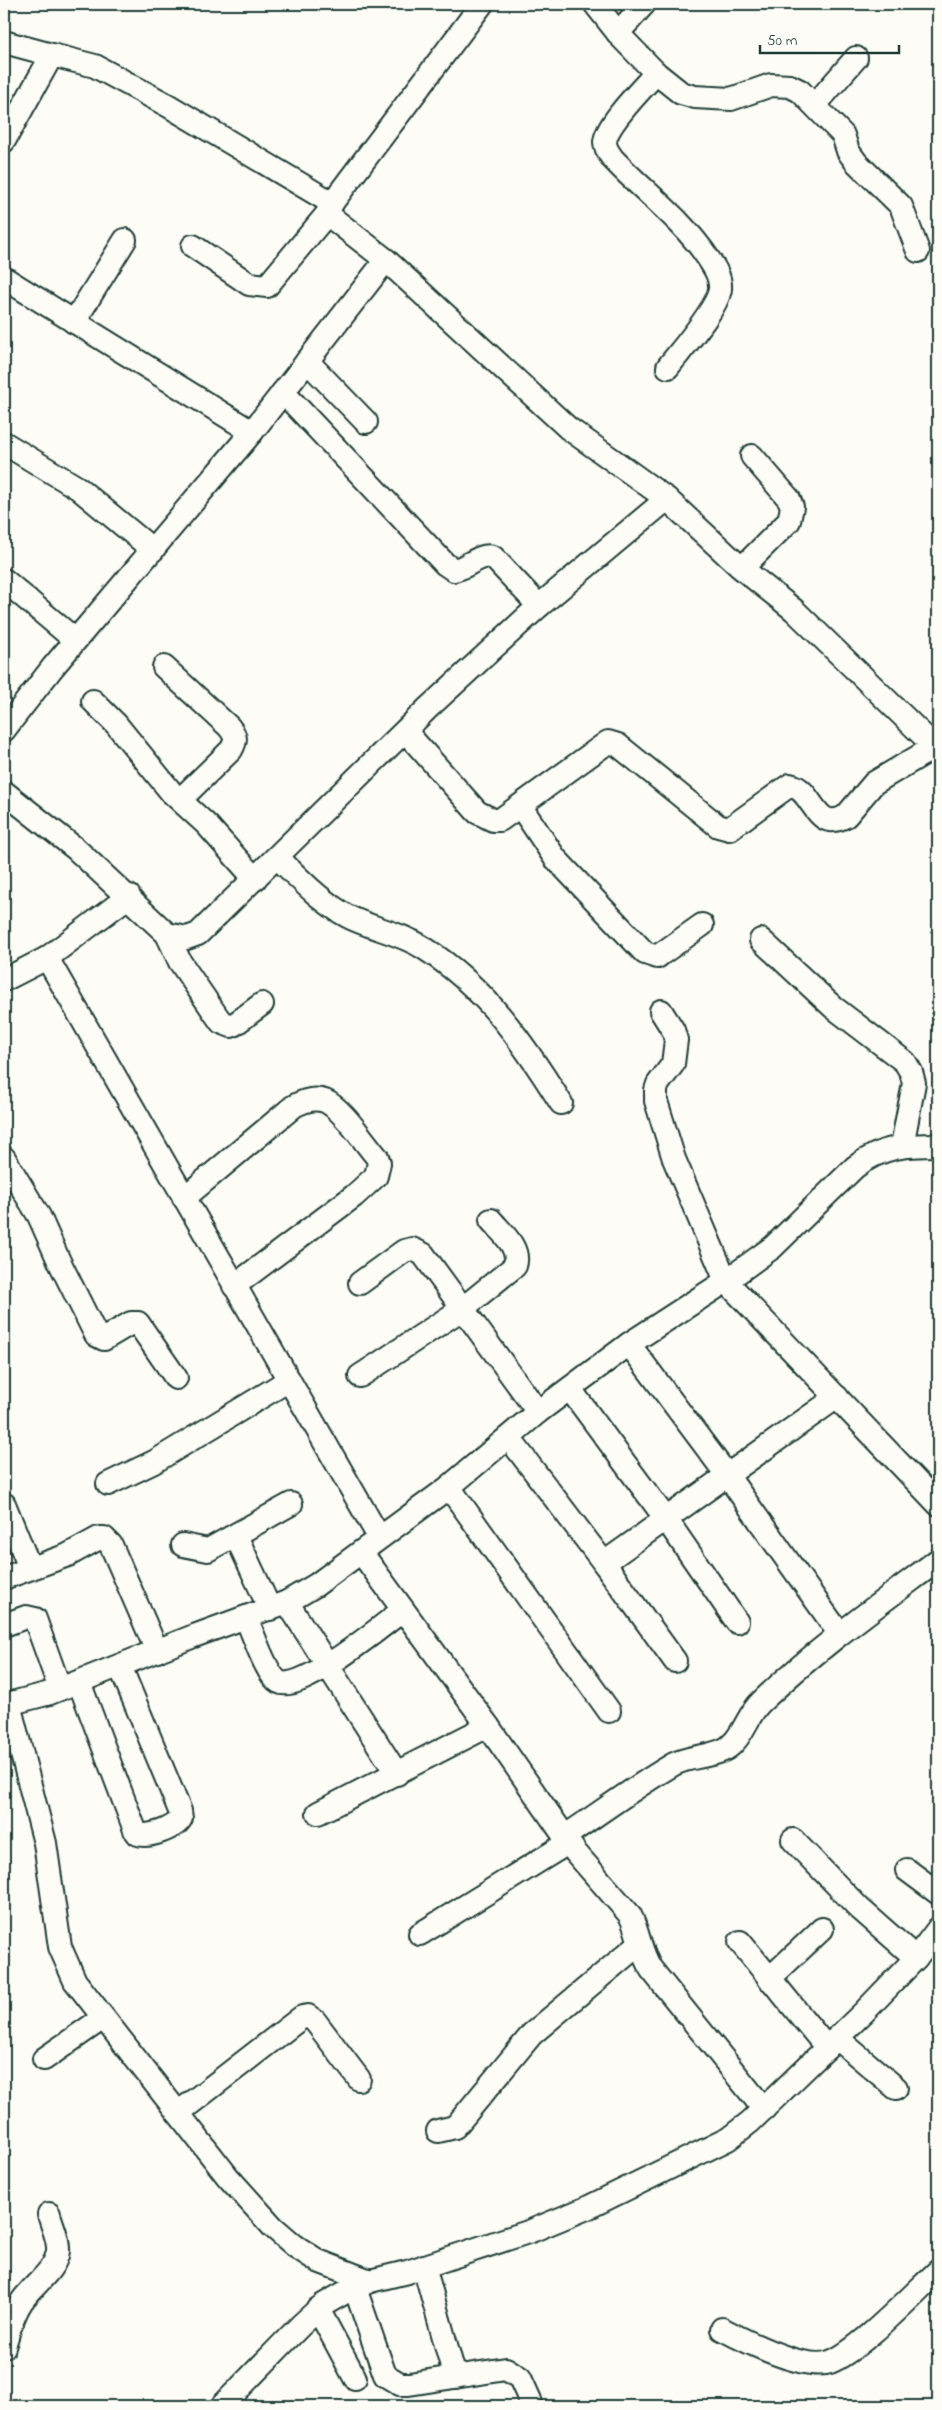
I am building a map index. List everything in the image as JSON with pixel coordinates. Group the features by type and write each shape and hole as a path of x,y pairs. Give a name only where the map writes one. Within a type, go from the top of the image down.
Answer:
{"street":[{"path":"193,246 249,284 267,286 329,209 482,4"},
{"path":"595,4 618,33 656,73 681,93 695,97 731,99 771,85 779,85 800,91 843,134 848,151 856,162 901,206 918,251"},
{"path":"618,33 644,4"},
{"path":"4,42 95,66 169,106 329,209 568,428 667,499 742,568 794,610 937,746 883,776 874,783 846,816 833,821 819,814 799,788 790,785 736,826 724,828 618,745 608,742 521,807 500,820 484,817 406,732"},
{"path":"4,141 12,109 52,55"},
{"path":"815,105 856,58"},
{"path":"656,73 610,128 605,142 606,148 612,158 659,201 699,244 716,270 720,288 717,299 710,310 668,367"},
{"path":"74,322 125,240"},
{"path":"4,730 76,640 252,432 386,260"},
{"path":"4,278 252,432"},
{"path":"307,361 366,422"},
{"path":"283,392 445,564 454,570 483,557 493,557 539,606"},
{"path":"4,443 78,488 153,550"},
{"path":"742,568 789,521 792,514 789,499 752,456"},
{"path":"168,934 187,938 198,934 539,606 667,499"},
{"path":"4,580 76,640"},
{"path":"164,667 229,727 235,735 235,743 232,750 180,800"},
{"path":"93,701 116,724 150,768 207,825 255,879"},
{"path":"4,792 76,848 168,934 180,962 221,1022 230,1026 235,1024 262,1004"},
{"path":"521,807 555,858 645,954 657,956 661,954 702,925"},
{"path":"277,857 312,890 335,908 367,924 395,932 424,948 460,974 484,996 510,1025 561,1103"},
{"path":"4,980 46,958 129,896"},
{"path":"761,940 833,1008 905,1062 911,1072 914,1083 902,1146"},
{"path":"46,958 379,1537"},
{"path":"661,1011 673,1030 676,1040 673,1064 656,1090 656,1101 674,1159 726,1281 938,1504"},
{"path":"184,1198 294,1106 303,1101 324,1100 333,1106 380,1163 376,1176 354,1196 234,1286"},
{"path":"530,2400 520,2378 506,2369 409,2384 400,2384 391,2380 382,2367 362,2284 318,2261 295,2246 273,2227 228,2177 75,1981 60,1947 45,1843 6,1705 70,1685 246,1618 279,1605 316,1586 379,1537 449,1487 538,1412 630,1344 726,1281 773,1247 855,1167 870,1155 902,1146 938,1145"},
{"path":"4,1158 39,1216 96,1335 104,1339 131,1323 138,1323 176,1378"},
{"path":"360,1376 462,1309 514,1266 517,1259 516,1252 491,1220"},
{"path":"360,1283 404,1251 412,1249 423,1254 538,1412"},
{"path":"630,1344 727,1475 839,1633"},
{"path":"108,1484 154,1462 288,1380"},
{"path":"570,1389 666,1519 737,1622"},
{"path":"604,1563 837,1397"},
{"path":"508,1438 604,1563 675,1661"},
{"path":"449,1487 609,1711"},
{"path":"4,1504 30,1568"},
{"path":"183,1545 208,1550 291,1504"},
{"path":"236,1536 279,1605 328,1666 397,1774"},
{"path":"4,1578 68,1555 99,1538 108,1540 157,1651"},
{"path":"361,1552 488,1726 566,1840 630,1915 635,1925 643,1956 651,1969 764,2109"},
{"path":"420,1934 566,1840 674,1764 695,1756 725,1750 733,1744 748,1717 760,1703 839,1633 938,1560"},
{"path":"246,1618 270,1672 280,1683 295,1684 328,1666 403,1610"},
{"path":"4,1625 26,1617 35,1619 70,1685 135,1830 138,1834 145,1835 175,1826 181,1818 180,1811 120,1666"},
{"path":"318,1813 488,1726"},
{"path":"793,1840 859,1908 916,1958"},
{"path":"907,1870 938,1893"},
{"path":"769,1979 822,1929"},
{"path":"222,2406 267,2358 318,2309 362,2284 531,2231 587,2208 728,2139 764,2109 832,2043 916,1958 938,1930"},
{"path":"740,1942 769,1979 832,2043 896,2088"},
{"path":"438,2130 455,2127 532,2034 639,1944"},
{"path":"178,2113 302,2017 308,2016 315,2020 359,2079"},
{"path":"44,2059 103,2018"},
{"path":"4,2347 9,2330 22,2302 54,2263 58,2253 58,2242 49,2214"},
{"path":"424,2266 455,2377"},
{"path":"722,2329 771,2352 801,2361 819,2364 829,2362 847,2352 877,2327 938,2271"},
{"path":"318,2309 355,2378"}]}
